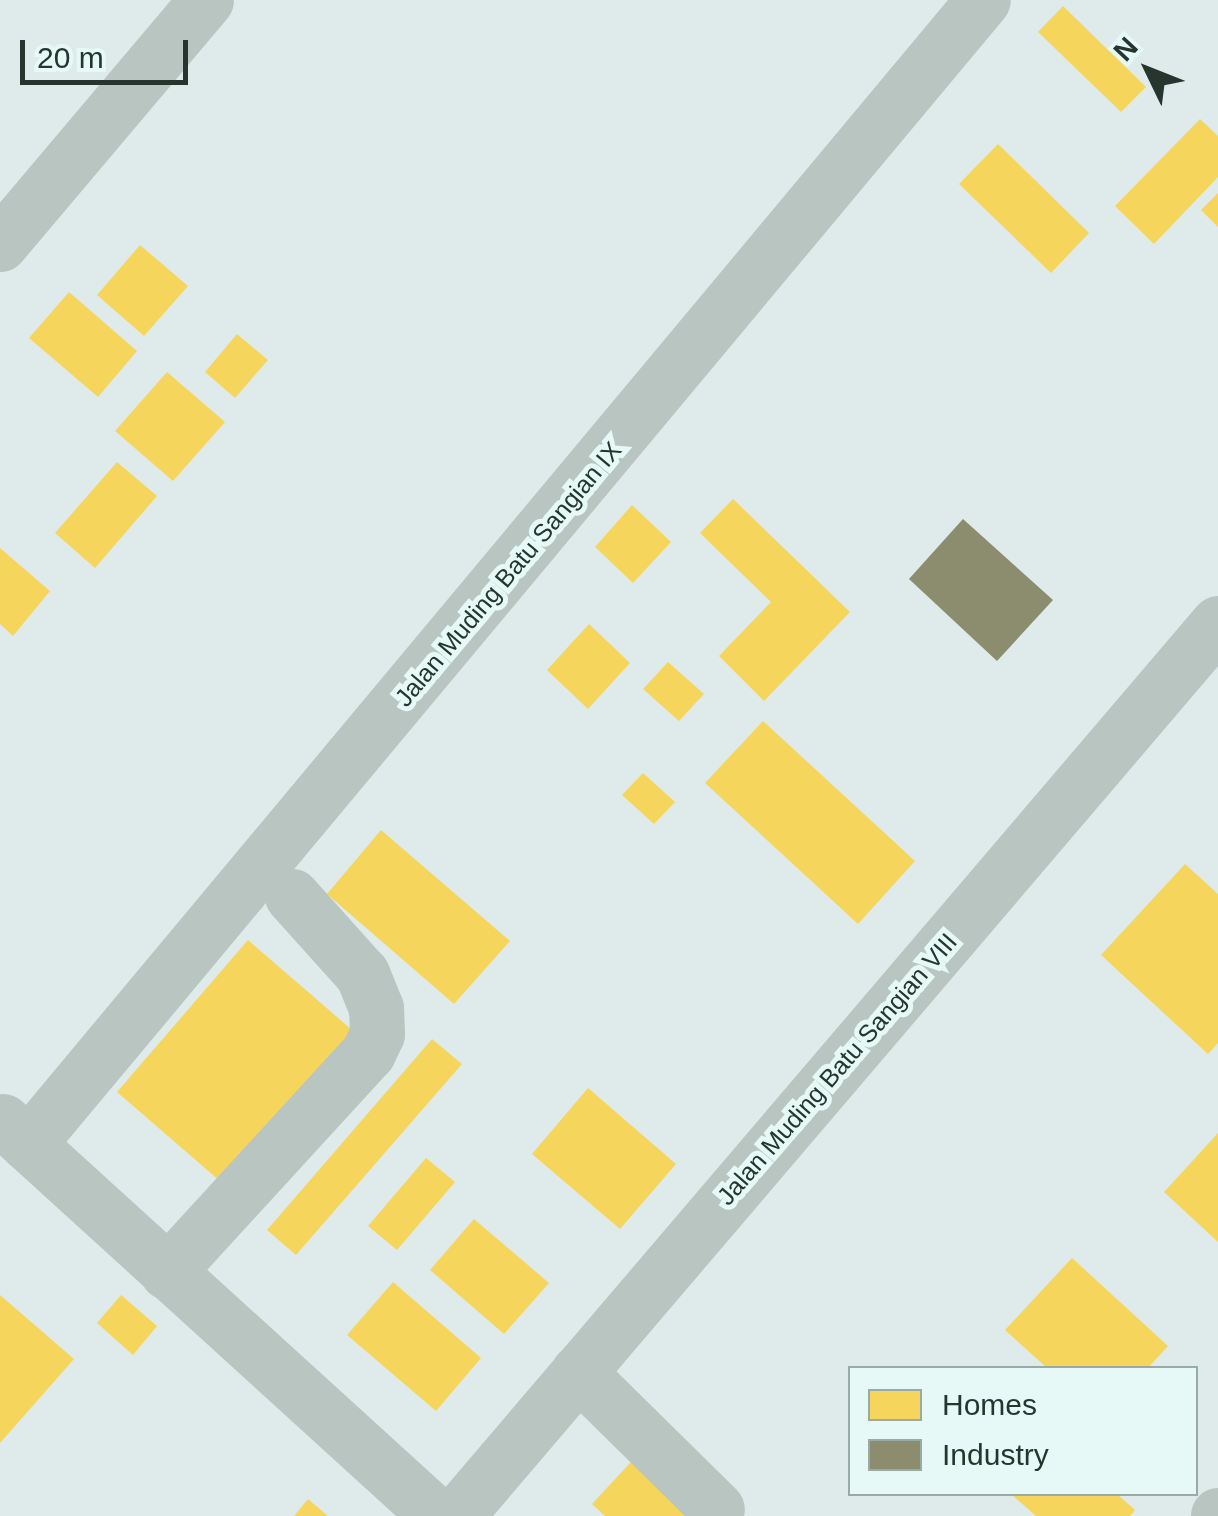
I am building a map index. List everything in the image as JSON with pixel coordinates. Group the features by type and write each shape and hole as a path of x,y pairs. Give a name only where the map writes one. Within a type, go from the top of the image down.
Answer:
{"street":[{"path":"0,244 206,0"},
{"name":"Jalan Muding Batu Sangian IX","path":"14,1132 983,0"},
{"name":"Jalan Muding Batu Sangian VIII","path":"456,1516 1218,623"},
{"path":"167,1272 368,1054 378,1034 376,1008 362,974 292,896"},
{"path":"14,1132 438,1516"},
{"path":"578,1372 717,1510"}],"building: Homes":[{"path":"1063,6 1146,87 1121,112 1038,32"},
{"path":"1200,119 1218,136 1218,177 1154,244 1115,206"},
{"path":"998,144 1089,233 1051,273 959,184"},
{"path":"1218,193 1218,227 1201,210"},
{"path":"140,245 188,286 144,336 97,295"},
{"path":"69,292 137,351 98,397 29,338"},
{"path":"237,334 268,360 235,398 205,372"},
{"path":"167,372 225,422 173,481 115,431"},
{"path":"117,462 157,496 95,568 55,533"},
{"path":"733,499 850,612 764,701 719,656 771,602 700,533"},
{"path":"632,505 671,542 633,583 595,547"},
{"path":"0,548 50,591 13,636 0,624"},
{"path":"589,624 630,663 588,709 547,670"},
{"path":"668,662 704,694 679,721 643,689"},
{"path":"763,721 915,861 858,924 705,783"},
{"path":"643,773 675,802 654,824 622,795"},
{"path":"381,830 510,941 454,1004 327,894"},
{"path":"1185,864 1218,894 1218,1043 1208,1054 1101,955"},
{"path":"248,940 359,1036 228,1188 117,1092"},
{"path":"432,1039 462,1064 296,1255 267,1230"},
{"path":"588,1088 676,1164 620,1229 532,1154"},
{"path":"1218,1133 1218,1242 1164,1192"},
{"path":"426,1158 455,1182 397,1250 368,1226"},
{"path":"474,1219 549,1283 504,1334 430,1270"},
{"path":"1072,1258 1168,1346 1150,1366 1045,1366 1005,1330"},
{"path":"393,1282 481,1358 436,1411 347,1335"},
{"path":"0,1295 74,1359 0,1443"},
{"path":"121,1295 157,1326 133,1355 97,1323"},
{"path":"642,1450 713,1516 605,1516 592,1504"},
{"path":"1013,1496 1119,1496 1135,1510 1130,1516 1036,1516"},
{"path":"308,1499 328,1516 294,1516"}],"building: Industry":[{"path":"963,519 1053,600 997,661 909,579"}]}
